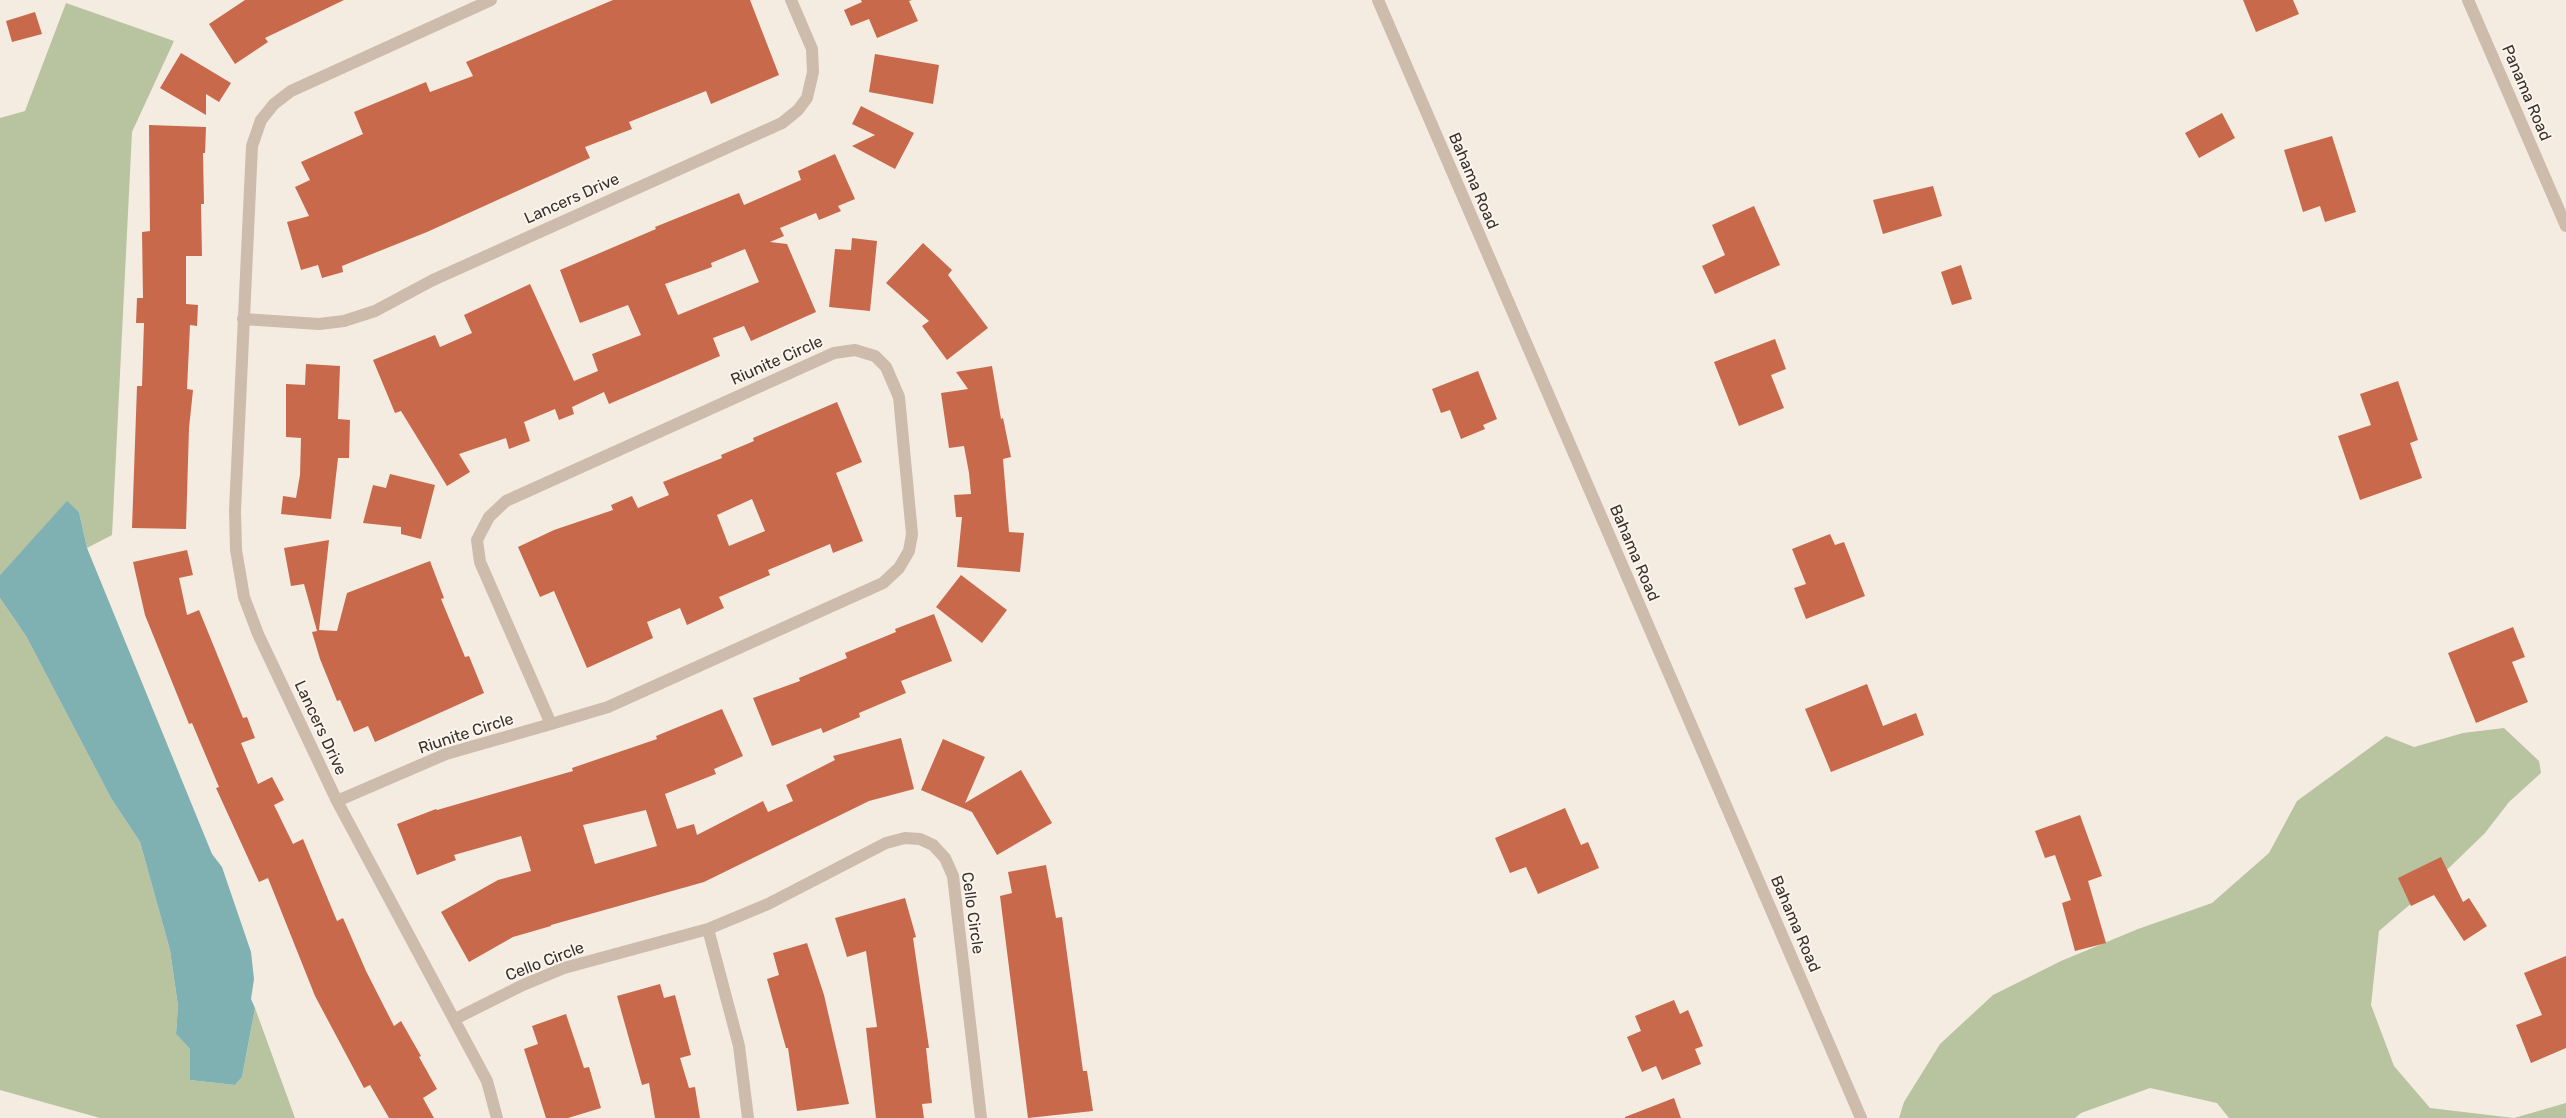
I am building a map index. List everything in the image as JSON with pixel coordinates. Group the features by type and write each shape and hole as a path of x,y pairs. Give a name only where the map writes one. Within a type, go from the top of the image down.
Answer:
{"street":[{"name":"Lancers Drive","path":"491,0 291,91 274,104 261,120 252,146 242,319 235,510 236,550 244,596 258,634 337,801 487,1081 497,1118"},
{"name":"Lancers Drive","path":"242,319 319,324 344,321 375,311 433,280 782,123 798,110 806,98 813,72 812,49 791,0"},
{"name":"Bahama Road","path":"1378,0 1861,1118"},
{"name":"Panama Road","path":"2468,0 2566,226"},
{"name":"Riunite Circle","path":"337,801 446,754 552,724 608,707 883,583 899,568 909,550 912,534 899,397 886,367 875,356 855,350 834,353 506,501 489,517 477,540 480,562 552,724"},
{"name":"Cello Circle","path":"456,1020 523,985 564,968 708,929 768,904 886,843 905,838 920,839 933,845 945,858 953,876 981,1118"},
{"path":"708,929 739,1046 748,1118"}],"green space":[{"path":"66,3 174,41 132,132 112,535 87,548 79,512 67,502 0,575 0,118 25,111"},
{"path":"0,598 26,636 111,798 140,842 170,950 178,1006 176,1034 190,1049 190,1080 235,1085 242,1077 255,1008 295,1118 100,1118 0,1090"},
{"path":"2504,728 2539,761 2541,773 2509,802 2485,833 2421,895 2379,931 2371,1005 2394,1066 2430,1108 2514,1118 2229,1118 2217,1103 2150,1088 2081,1113 2075,1118 1899,1118 1904,1102 1940,1044 1993,995 2061,961 2138,929 2212,903 2269,853 2297,801 2386,736 2414,747 2463,733"},
{"path":"2566,1103 2566,1118 2514,1118"}],"water":[{"path":"67,501 79,512 87,548 212,854 222,867 251,952 254,979 251,999 255,1008 242,1077 235,1085 190,1080 190,1049 176,1034 178,1006 170,950 140,842 111,798 26,636 0,598 0,575"}],"building":[{"path":"245,0 344,0 265,38 268,42 235,64 209,24"},
{"path":"613,0 750,0 779,75 711,104 706,91 629,122 632,129 585,147 590,158 427,232 342,266 343,272 322,278 318,265 301,270 287,222 309,216 295,187 310,180 301,162 363,134 354,112 426,82 430,92 473,76 466,62"},
{"path":"861,0 912,0 909,1 918,21 877,38 869,19 851,26 844,10 862,2"},
{"path":"2243,0 2293,0 2299,14 2256,32"},
{"path":"35,12 42,34 12,42 6,21"},
{"path":"181,53 231,83 219,102 206,94 206,115 160,88"},
{"path":"875,54 939,65 933,104 869,92"},
{"path":"861,106 914,133 895,169 852,146 875,135 852,124"},
{"path":"2222,113 2235,138 2199,158 2185,133"},
{"path":"149,125 206,127 205,153 203,153 204,204 201,204 202,256 186,256 186,304 198,305 197,326 190,325 187,389 193,390 189,428 186,529 132,528 137,386 142,386 144,323 136,323 137,298 143,298 142,232 150,231"},
{"path":"2332,136 2356,212 2325,222 2320,206 2303,212 2284,150"},
{"path":"835,154 855,199 838,206 841,211 819,220 816,213 780,228 784,236 770,242 787,244 816,312 751,341 744,326 713,338 720,356 609,404 604,392 572,407 574,414 559,420 555,409 524,422 530,441 509,449 506,438 459,454 470,472 447,486 401,411 395,413 373,360 435,335 440,347 472,333 464,315 530,284 574,381 598,371 592,354 641,335 628,305 580,323 560,270 656,229 655,227 739,193 744,205 801,180 798,171","holes":["745,249 759,282 678,315 665,284 712,267 711,263"]},
{"path":"1933,186 1942,216 1883,234 1873,200"},
{"path":"1754,206 1780,265 1715,294 1702,266 1725,255 1712,225"},
{"path":"852,238 877,241 870,311 829,307 835,249 851,250"},
{"path":"923,243 952,270 948,275 988,328 947,360 922,326 929,321 886,283"},
{"path":"1961,265 1972,299 1952,305 1941,272"},
{"path":"1775,339 1786,369 1771,375 1784,408 1739,426 1714,362"},
{"path":"306,364 340,366 338,419 350,420 349,458 338,458 331,519 281,514 283,496 296,498 300,475 301,438 286,437 286,384 305,385"},
{"path":"992,366 1001,419 1003,418 1011,457 1003,459 1009,532 1024,533 1020,572 957,567 962,517 956,517 954,495 971,494 964,446 949,448 941,393 968,389 956,372"},
{"path":"1478,371 1497,419 1483,425 1485,429 1461,439 1450,410 1441,413 1432,389"},
{"path":"2398,381 2418,440 2410,443 2422,478 2360,500 2338,436 2371,425 2360,394"},
{"path":"837,402 862,462 836,473 863,541 833,553 830,544 768,570 770,575 719,597 724,608 687,625 680,608 647,622 653,638 587,668 554,591 540,597 518,547 554,530 613,510 611,505 632,496 638,508 669,495 663,482 722,458 721,455 754,441 753,438","holes":["752,499 765,531 729,546 717,515"]},
{"path":"390,474 435,485 421,539 401,534 401,527 363,523 373,485 386,488"},
{"path":"1830,534 1835,545 1844,542 1865,596 1806,619 1794,588 1806,584 1792,549"},
{"path":"329,540 319,630 337,631 347,593 430,561 444,598 441,599 465,657 469,656 484,693 375,742 368,726 354,732 340,700 337,701 320,659 312,632 317,631 304,584 291,586 284,548"},
{"path":"187,550 193,575 179,578 187,615 199,610 243,718 247,717 255,738 241,743 258,784 272,777 284,800 274,805 293,844 303,839 337,921 343,918 366,971 394,1026 401,1021 421,1056 419,1057 437,1089 423,1098 434,1118 389,1118 370,1085 364,1088 315,996 268,878 259,882 216,788 219,787 192,723 189,724 145,615 133,562"},
{"path":"961,575 1007,610 982,643 936,607"},
{"path":"934,614 952,661 901,681 906,693 859,713 860,717 823,733 821,728 772,746 753,698 800,681 799,678 847,658 845,653 896,632 895,629"},
{"path":"2513,627 2525,657 2512,662 2528,702 2476,723 2448,653"},
{"path":"1867,684 1883,726 1916,713 1924,735 1831,772 1805,709"},
{"path":"722,709 743,756 714,769 716,774 665,794 677,829 694,824 697,835 763,801 768,812 793,801 786,785 835,760 833,756 901,738 914,789 869,801 704,882 513,937 469,962 441,912 498,880 531,871 521,836 454,855 456,860 417,875 397,824 436,809 573,771 572,768 657,739 656,736","holes":["646,810 657,846 595,864 583,825"]},
{"path":"943,739 985,757 965,803 1021,770 1052,823 997,855 972,812 921,790"},
{"path":"1565,808 1581,845 1588,842 1599,868 1538,894 1526,867 1510,873 1495,838"},
{"path":"2080,815 2102,876 2088,881 2106,943 2075,951 2062,903 2071,900 2055,855 2045,858 2035,831"},
{"path":"2441,857 2463,902 2469,898 2487,926 2464,941 2434,895 2411,906 2398,878"},
{"path":"1046,865 1056,918 1062,917 1083,1071 1087,1071 1093,1111 1028,1118 1000,896 1012,893 1008,872"},
{"path":"905,898 916,937 913,938 929,1048 926,1048 932,1103 922,1104 924,1118 876,1118 866,1028 877,1027 866,951 847,957 835,918"},
{"path":"807,943 824,995 849,1104 797,1111 788,1048 786,1048 767,979 779,975 773,953"},
{"path":"2566,956 2566,1048 2531,1063 2516,1025 2542,1015 2524,973"},
{"path":"660,984 664,998 675,995 691,1055 680,1058 689,1088 695,1087 700,1118 655,1118 649,1083 642,1085 617,996"},
{"path":"1674,1000 1680,1014 1688,1010 1703,1046 1695,1049 1701,1064 1662,1080 1656,1066 1642,1072 1627,1037 1641,1031 1635,1016"},
{"path":"566,1014 584,1068 589,1067 601,1108 568,1118 546,1118 524,1049 538,1044 532,1026"},
{"path":"1674,1098 1681,1118 1625,1118 1625,1117"}]}
